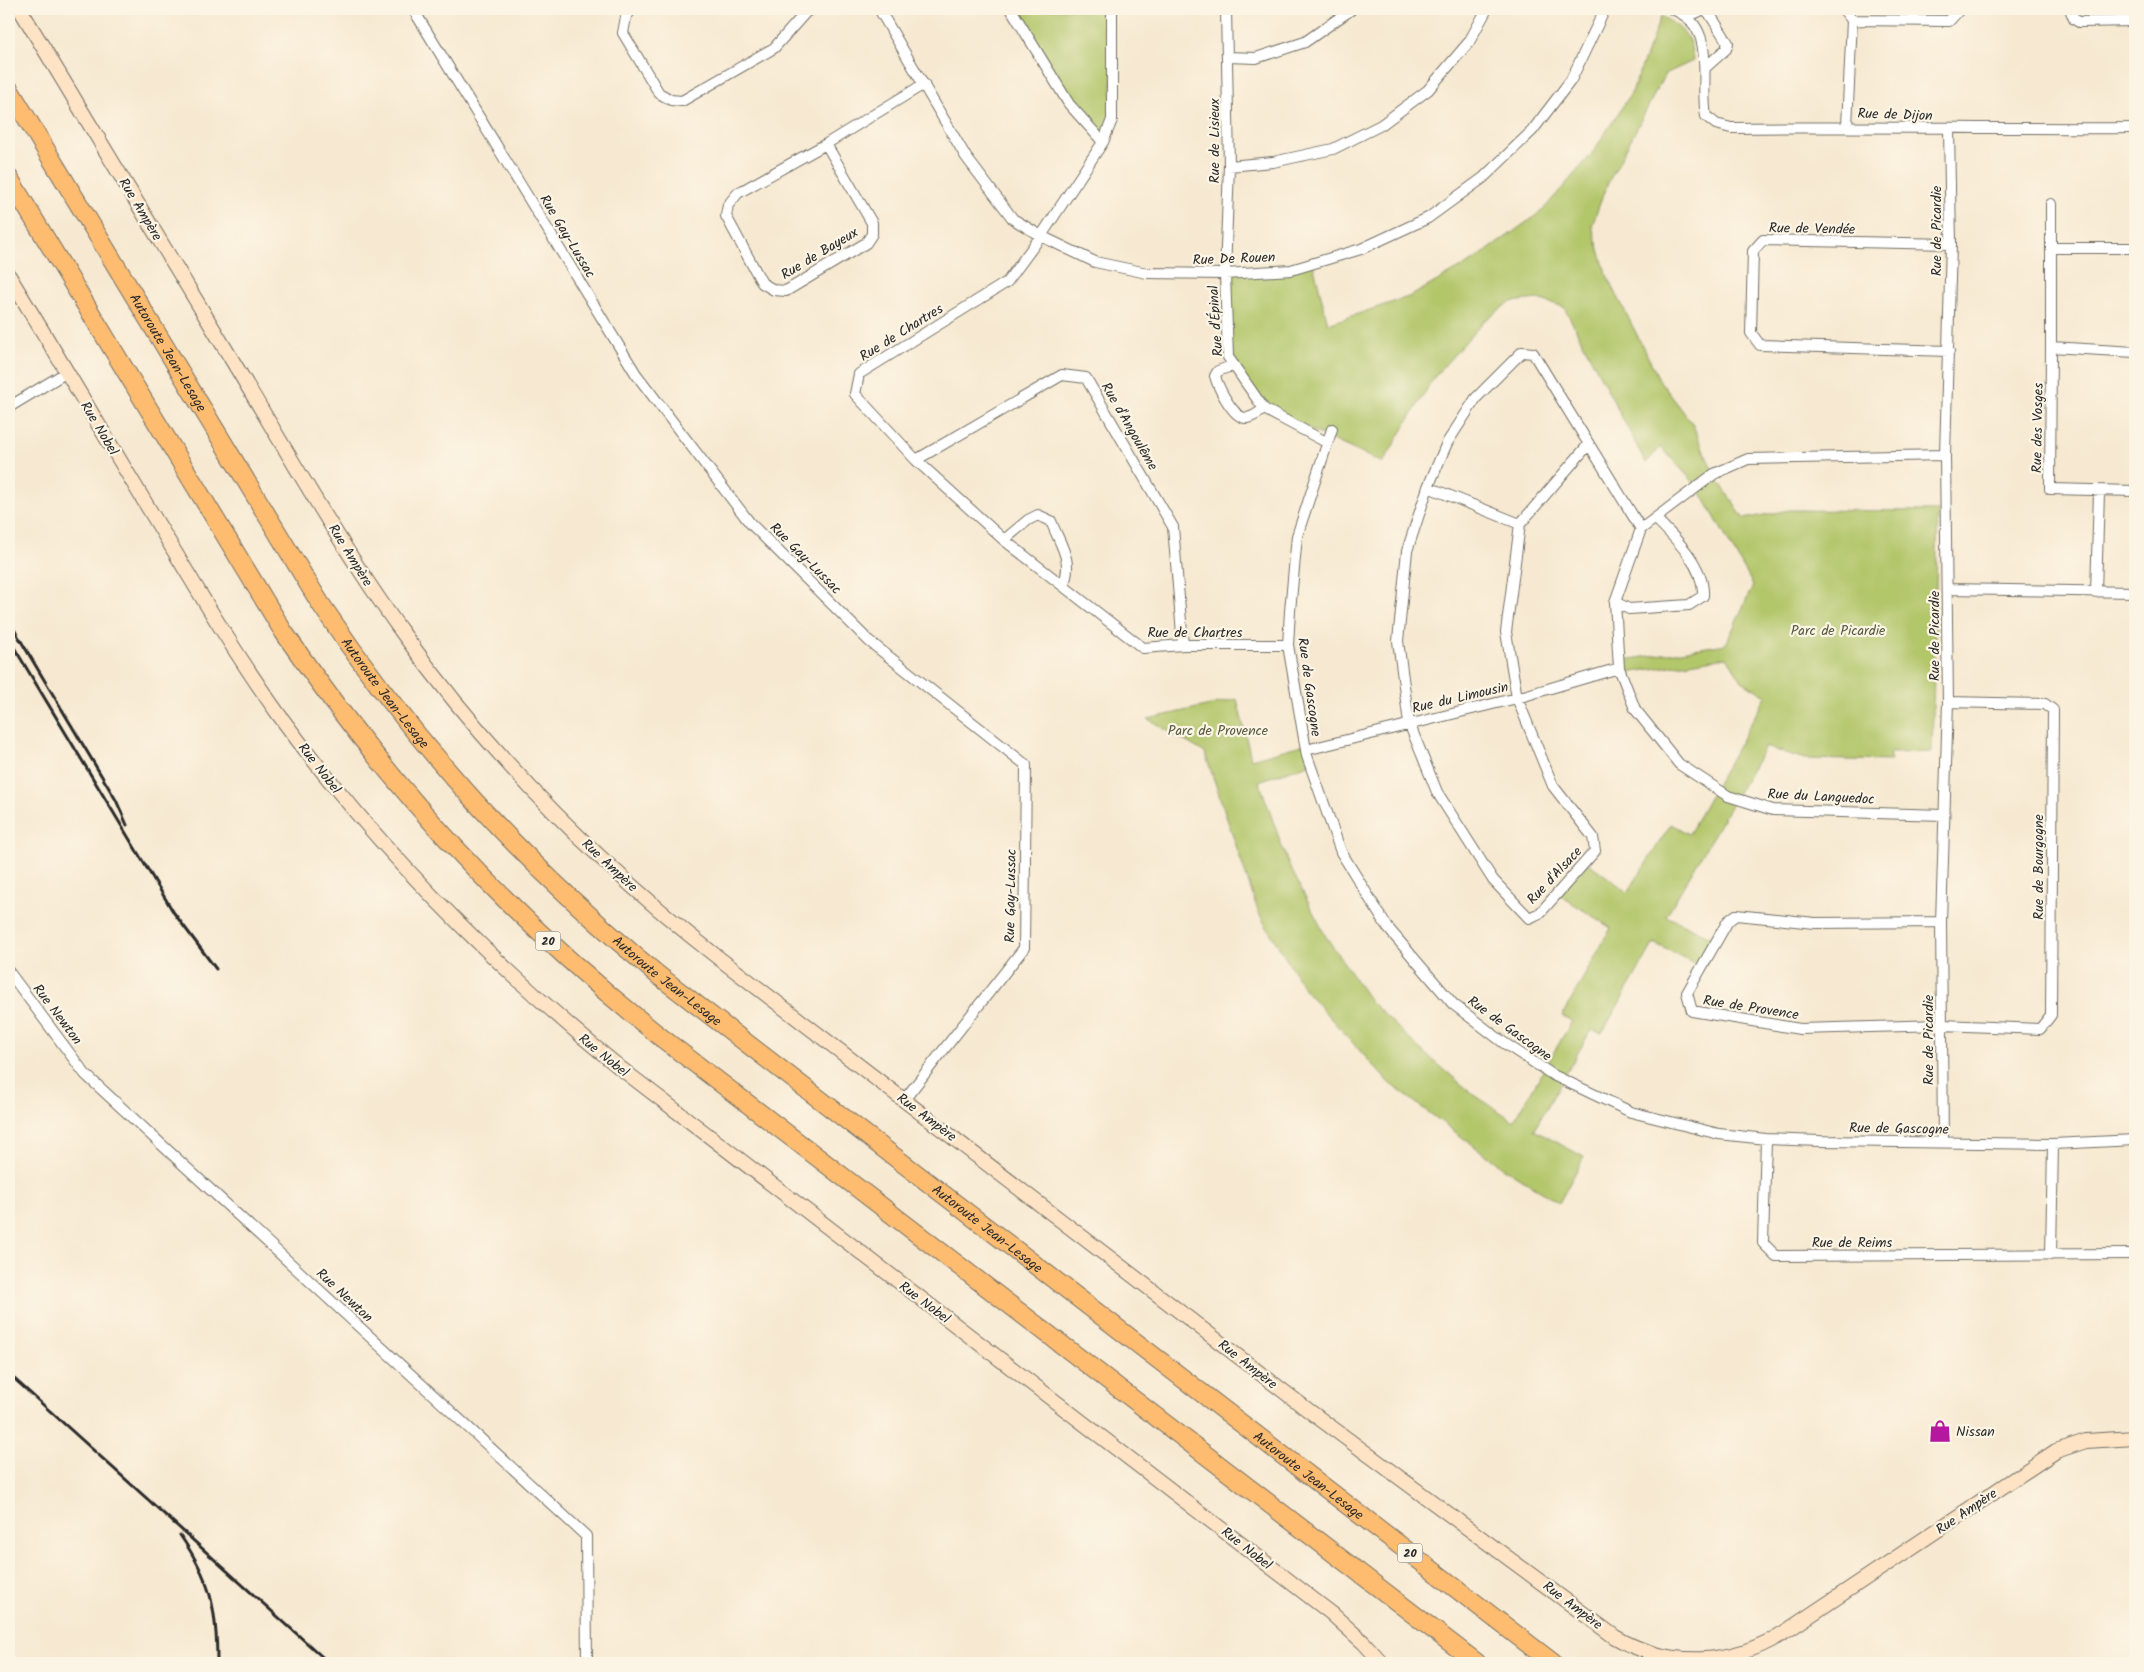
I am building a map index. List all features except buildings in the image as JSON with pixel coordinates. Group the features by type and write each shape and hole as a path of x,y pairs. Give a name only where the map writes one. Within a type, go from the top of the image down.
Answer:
{"highway":[{"name":"Autoroute Jean-Lesage","path":"9,89 320,603 363,666 408,726 451,777 507,838 562,892 665,981 1553,1663"},
{"name":"20","path":"9,178 244,570 292,644 345,717 392,777 491,886 569,961 666,1041 1473,1661"},
{"path":"1512,1632 1562,1663"}],"street":[{"name":"Rue Ampère","path":"20,9 335,530 392,617 454,700 497,752 535,792 594,852 695,940 1333,1429 1615,1637 1634,1647 1685,1660 1735,1655 1762,1645 2056,1451 2086,1441 2135,1438"},
{"name":"Rue Gay-Lussac","path":"413,9 636,374 750,523 869,640 1026,765 1024,948 904,1100"},
{"path":"632,9 626,17 624,33 660,93 671,100 682,102 774,48 806,12 811,9"},
{"name":"Rue De Rouen","path":"880,9 966,157 1013,219 1041,236 1095,262 1147,273 1225,274 1291,270 1361,249 1428,218 1483,178 1532,131 1572,80 1605,9"},
{"path":"1011,9 1069,104 1103,142"},
{"name":"Rue de Chartres","path":"1112,9 1112,120 1103,142 1041,236 1007,282 859,374 855,394 916,460 1004,540 1143,648 1183,645 1288,645"},
{"name":"Rue de Lisieux","path":"1225,274 1229,166 1226,9"},
{"path":"1227,57 1256,58 1305,42 1352,9"},
{"path":"1229,166 1273,162 1333,149 1381,125 1428,90 1469,42 1487,9"},
{"path":"1672,9 1687,17 1704,9 1710,13 1728,42 1726,49 1706,67"},
{"path":"1843,9 1852,20 1847,126"},
{"path":"1852,20 1949,21 1960,9"},
{"path":"2070,9 2074,19 2079,22 2135,22"},
{"name":"Rue de Dijon","path":"1687,17 1704,45 1706,67 1704,108 1706,116 1716,124 1730,128 1847,126 1950,129 2135,128"},
{"name":"Rue de Bayeux","path":"826,144 872,223 872,234 866,243 786,291 774,290 762,283 726,216 728,204 738,193 826,144 924,84"},
{"name":"Rue de Picardie","path":"1943,1142 1942,922 1948,702 1945,455 1951,244 1950,129"},
{"name":"Rue des Vosges","path":"2051,204 2050,489 2099,492 2135,491"},
{"name":"Rue de Vendée","path":"1949,352 1760,345 1751,333 1753,251 1763,240 1951,244"},
{"path":"2051,248 2135,248"},
{"name":"Rue d'Épinal","path":"1225,274 1228,357 1264,409 1326,442"},
{"name":"Rue Nobel","path":"9,276 211,612 277,712 363,820 402,865 468,934 543,1004 619,1066 1331,1614 1364,1643 1382,1663"},
{"path":"2051,347 2135,352"},
{"path":"1410,723 1398,641 1408,551 1428,487 1447,443 1476,398 1522,352 1533,353 1641,529 1710,476 1748,459 1945,455"},
{"name":"Rue d'Épinal","path":"1234,365 1218,371 1215,376 1218,387 1235,413 1241,418 1248,418 1264,409"},
{"path":"9,407 67,372"},
{"name":"Rue d'Angoulême","path":"916,460 1062,375 1086,378 1173,527 1183,645"},
{"name":"Rue de Gascogne","path":"1332,429 1326,442 1296,536 1288,645 1306,750 1341,852 1388,928 1454,1004 1504,1043 1553,1075 1631,1112 1718,1134 1766,1139 2053,1144 2135,1140"},
{"path":"1517,698 1506,632 1520,524 1588,444"},
{"path":"1428,487 1520,524"},
{"path":"2096,592 2099,492"},
{"path":"1004,540 1028,520 1038,515 1051,520 1067,558 1069,573 1064,586"},
{"path":"1614,602 1629,609 1689,605 1703,596 1704,587 1697,570 1678,542 1655,518"},
{"name":"Rue du Languedoc","path":"1641,529 1614,602 1619,668 1635,709 1679,764 1734,800 1772,810 1944,814"},
{"path":"1947,589 2135,592"},
{"name":"Rue du Limousin","path":"1306,750 1517,698 1619,668"},
{"name":"Rue d'Alsace","path":"1410,723 1437,792 1493,880 1529,918 1540,913 1595,851 1593,836 1552,786 1517,698"},
{"name":"Rue de Bourgogne","path":"1942,1026 2040,1029 2051,1015 2053,710 2045,704 1948,702"},
{"name":"Rue de Provence","path":"1942,922 1816,923 1736,915 1728,921 1687,993 1692,1011 1800,1029 1942,1026"},
{"name":"Rue Newton","path":"9,972 85,1074 586,1536 587,1663"},
{"name":"Rue de Reims","path":"1766,1139 1763,1243 1776,1256 2135,1254"},
{"path":"2051,1255 2053,1144"}],"green space":[{"path":"1011,9 1112,9 1112,120 1103,142 1069,104"},
{"name":"Parc de Picardie","path":"1661,16 1681,29 1685,34 1690,45 1693,61 1665,74 1605,189 1592,226 1606,273 1660,381 1692,423 1714,474 1744,519 1789,510 1938,511 1932,752 1889,753 1891,761 1805,759 1765,747 1666,916 1717,940 1702,967 1654,943 1602,1033 1591,1030 1534,1130 1584,1157 1559,1203 1501,1166 1389,1083 1305,990 1259,914 1205,753 1148,719 1237,699 1251,759 1305,744 1309,764 1259,781 1287,861 1325,935 1370,1001 1420,1049 1473,1094 1514,1121 1572,1021 1562,1016 1611,928 1558,894 1587,862 1628,892 1671,824 1689,834 1766,696 1742,681 1727,657 1621,674 1618,661 1726,644 1753,585 1697,486 1661,447 1646,463 1564,307 1538,299 1510,302 1484,321 1435,376 1383,463 1264,409 1228,357 1225,274 1313,263 1328,324 1411,296 1474,260 1542,211 1591,155 1632,92"}],"railway":[{"path":"9,621 116,800 127,825"},
{"path":"9,639 174,913 216,969"},
{"path":"9,1374 329,1663"},
{"path":"180,1535 199,1566 210,1596 216,1627 217,1663"}],"place":[{"name":"Nissan","path":"1940,1431"}],"park label":[{"name":"Parc de Provence","path":"1218,730"}]}
